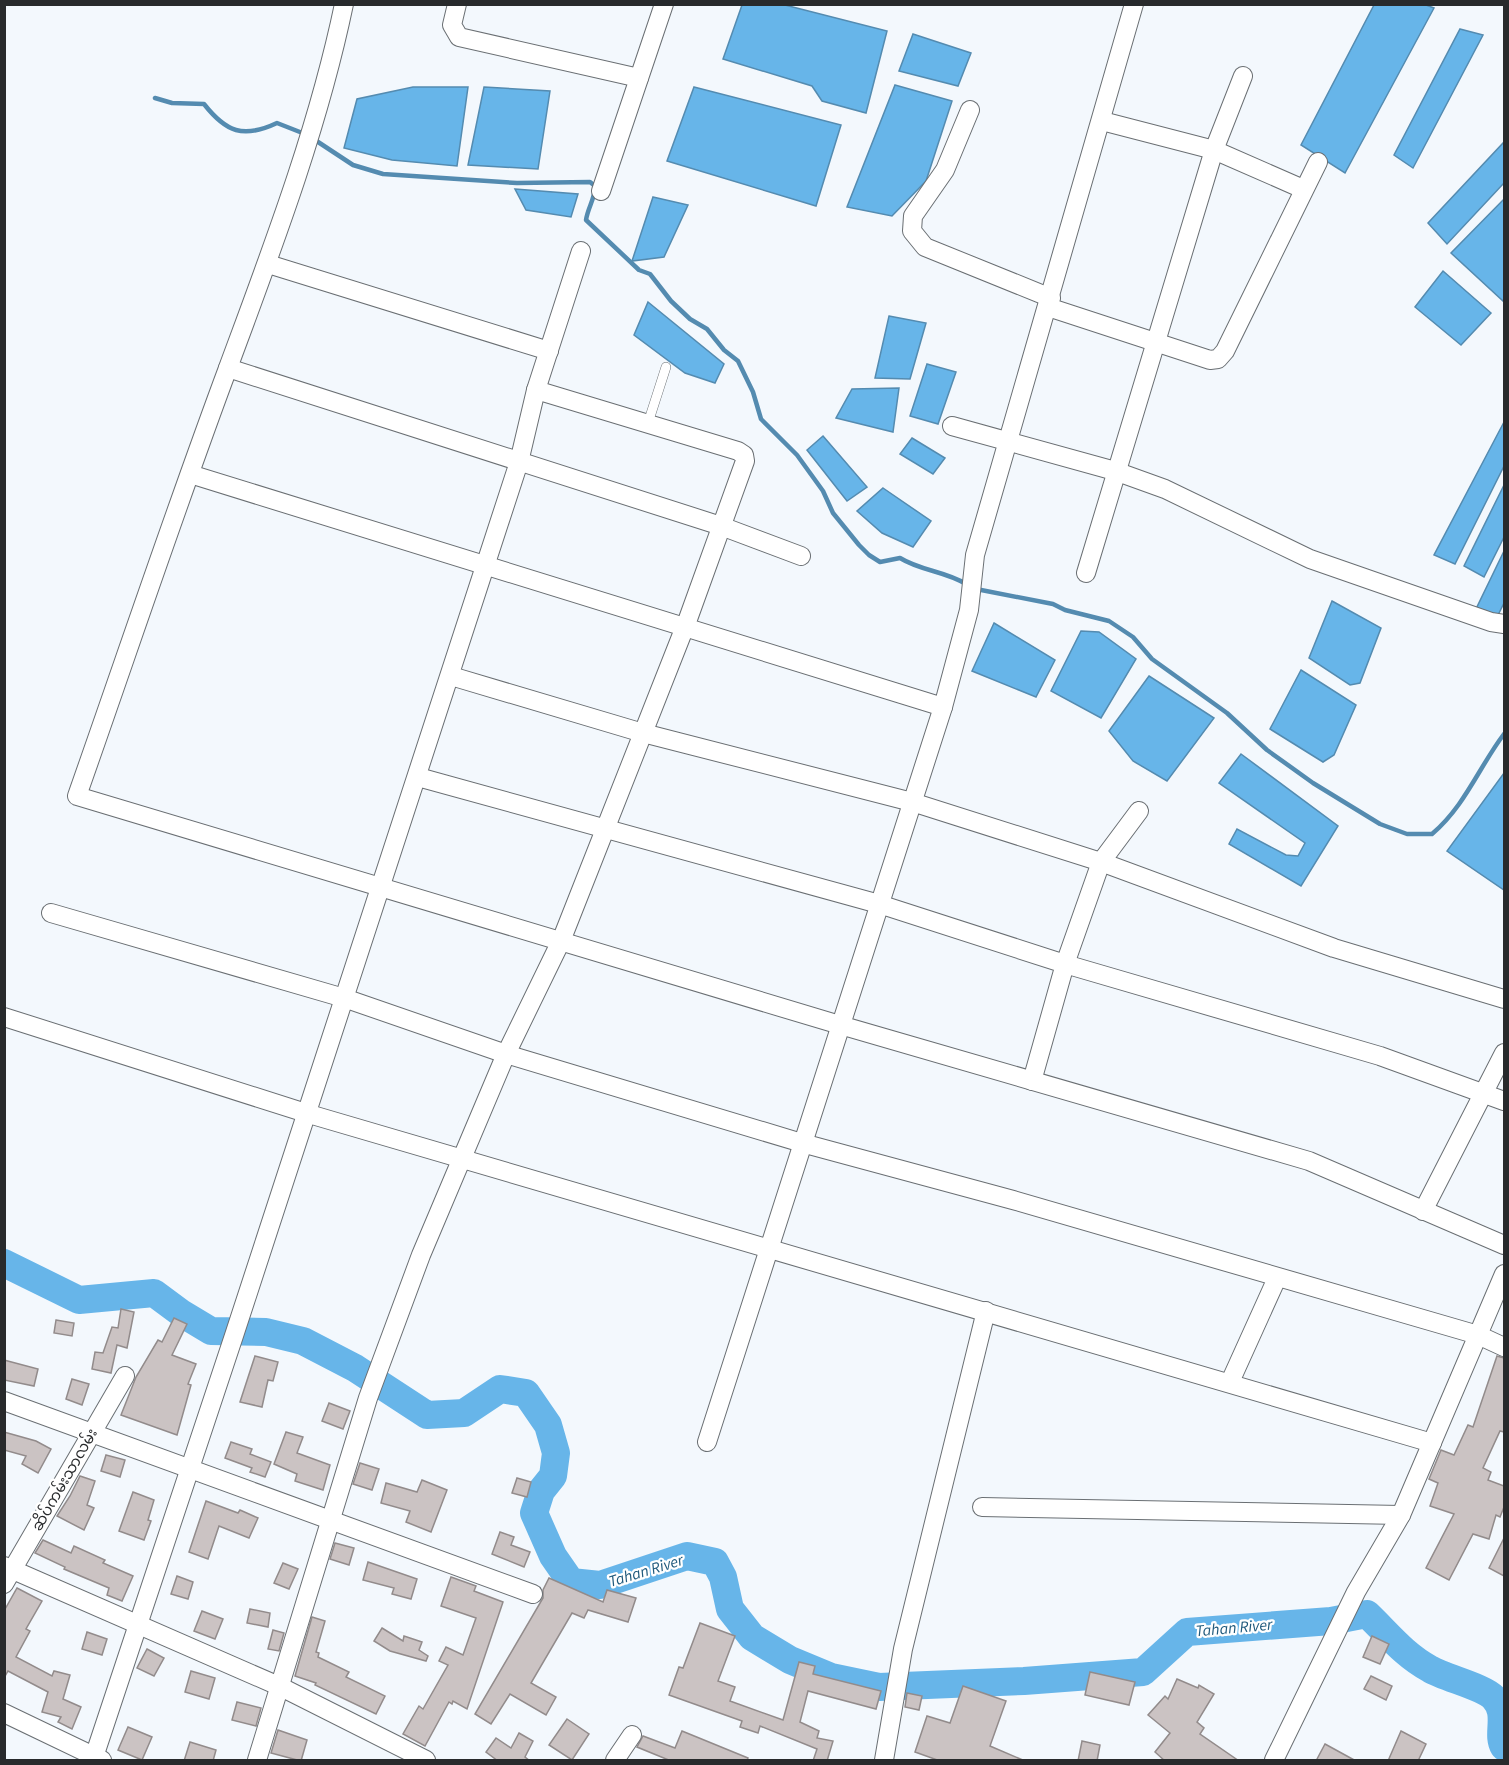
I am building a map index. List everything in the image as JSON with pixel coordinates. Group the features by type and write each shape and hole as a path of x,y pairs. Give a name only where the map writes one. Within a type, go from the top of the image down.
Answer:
{"street":[{"path":"344,4 306,146 268,264 228,368 77,796 840,1025 1309,1161 1504,1245"},
{"path":"457,4 452,25 459,37 639,78"},
{"path":"601,191 664,4"},
{"path":"707,1442 943,707 969,610 975,555 1134,4"},
{"path":"1086,573 1214,150 1243,76"},
{"path":"970,110 945,170 913,216 912,231 925,247 1049,303 1155,344 1210,360 1218,359 1225,351 1318,162"},
{"path":"1101,121 1214,150 1303,189"},
{"path":"4,1713 96,1759 138,1625 309,1114 344,998 383,887 451,676 519,462 536,390 581,250"},
{"path":"268,264 549,351"},
{"path":"228,368 721,526 801,556"},
{"path":"257,1761 368,1398 421,1255 506,1054 561,941 684,628 745,461 744,455 648,423 536,390"},
{"path":"952,426 1115,471 1166,489 1310,559 1491,622 1504,623"},
{"path":"190,474 943,707"},
{"path":"451,676 643,733 912,802 1101,862 1334,948 1504,999"},
{"path":"418,777 879,904 1065,964 1380,1056 1504,1101"},
{"path":"1032,1081 1065,964 1101,862 1138,811"},
{"path":"51,913 344,998 506,1054 802,1143 1013,1200 1478,1335 1504,1347"},
{"path":"4,1017 309,1114 1432,1443"},
{"path":"1423,1211 1504,1053"},
{"path":"1274,1761 1356,1592 1401,1515 1504,1274"},
{"path":"1230,1382 1277,1278"},
{"path":"884,1761 903,1649 986,1311"},
{"name":"ဆိပ်ကမ်းသာလမ်း","path":"7,1573 125,1376"},
{"path":"4,1401 533,1594"},
{"path":"982,1507 1401,1515"},
{"path":"7,1573 138,1625 281,1687 426,1761"},
{"path":"615,1761 632,1735"}],"lane":[{"path":"648,423 666,367"}],"water":[{"path":"742,5 785,5 887,31 866,113 822,101 812,86 723,59"},
{"path":"1374,5 1426,5 1434,8 1345,173 1301,145"},
{"path":"1460,29 1483,35 1413,168 1394,155"},
{"path":"913,34 971,53 958,86 899,71"},
{"path":"895,85 952,101 926,181 892,216 847,207"},
{"path":"413,87 468,87 457,166 392,160 344,148 357,99"},
{"path":"484,87 550,91 538,169 468,165"},
{"path":"694,87 841,125 816,206 667,161"},
{"path":"1504,142 1504,183 1447,244 1428,223"},
{"path":"515,189 578,194 571,217 526,210"},
{"path":"653,197 688,205 664,257 632,261"},
{"path":"1504,199 1504,299 1503,301 1451,253"},
{"path":"1443,271 1491,313 1461,345 1415,307"},
{"path":"648,302 724,364 715,383 685,373 634,335"},
{"path":"889,316 926,323 910,379 875,378"},
{"path":"927,364 956,372 938,424 910,416"},
{"path":"899,388 893,432 836,418 852,389"},
{"path":"1504,422 1504,466 1455,564 1434,555"},
{"path":"823,436 867,487 847,501 807,450"},
{"path":"912,438 945,458 933,474 900,454"},
{"path":"1504,485 1504,537 1484,577 1464,566"},
{"path":"883,488 931,521 913,547 882,533 857,511"},
{"path":"1504,551 1504,603 1495,621 1475,611"},
{"path":"1332,601 1381,628 1360,683 1350,685 1309,658"},
{"path":"994,623 1055,660 1036,697 972,671"},
{"path":"1081,631 1099,632 1136,659 1101,718 1051,691"},
{"path":"1301,670 1356,705 1334,755 1323,762 1270,729"},
{"path":"1149,676 1214,718 1167,781 1133,761 1109,731"},
{"path":"1241,754 1338,826 1301,886 1229,844 1237,829 1286,855 1298,856 1305,843 1219,783"},
{"path":"1504,773 1504,890 1447,851"}],"building":[{"path":"121,1309 134,1312 127,1348 117,1345 111,1373 92,1369 95,1352 103,1353 112,1327 118,1328"},
{"path":"174,1318 187,1324 172,1355 196,1364 188,1384 191,1385 177,1435 121,1415 136,1377 158,1340 162,1342"},
{"path":"56,1320 74,1323 72,1336 54,1333"},
{"path":"255,1356 278,1362 273,1381 268,1380 262,1407 240,1402"},
{"path":"1497,1356 1504,1358 1504,1432 1500,1431 1483,1468 1491,1472 1488,1480 1504,1486 1504,1507 1500,1517 1496,1515 1489,1539 1473,1534 1449,1580 1426,1568 1454,1514 1430,1506 1438,1483 1429,1479 1441,1450 1454,1455 1468,1425 1473,1427"},
{"path":"4,1360 38,1369 34,1386 4,1380"},
{"path":"72,1379 89,1384 82,1405 66,1399"},
{"path":"329,1403 350,1411 343,1429 322,1421"},
{"path":"4,1432 36,1441 51,1449 38,1473 22,1464 26,1456 4,1450"},
{"path":"286,1432 303,1437 297,1453 330,1465 323,1490 295,1481 297,1474 274,1464"},
{"path":"231,1442 252,1449 250,1454 271,1462 265,1477 250,1472 252,1468 225,1458"},
{"path":"106,1455 125,1460 120,1477 101,1471"},
{"path":"360,1463 379,1469 372,1490 353,1484"},
{"path":"80,1476 95,1481 87,1505 94,1508 84,1530 57,1516"},
{"path":"517,1478 531,1482 527,1497 512,1493"},
{"path":"422,1480 447,1490 431,1532 406,1522 410,1511 381,1503 386,1483 417,1492"},
{"path":"133,1492 154,1500 148,1520 151,1521 144,1540 119,1531"},
{"path":"206,1501 238,1513 240,1510 258,1518 249,1538 219,1526 208,1559 189,1552"},
{"path":"500,1532 514,1537 511,1545 530,1552 524,1567 492,1554"},
{"path":"1504,1538 1504,1576 1489,1568"},
{"path":"43,1540 71,1553 74,1546 105,1560 103,1563 133,1576 122,1601 107,1595 109,1588 64,1569 65,1567 35,1553"},
{"path":"335,1543 354,1548 349,1565 330,1559"},
{"path":"368,1562 417,1579 411,1599 392,1594 394,1588 363,1580"},
{"path":"283,1563 298,1569 289,1589 274,1583"},
{"path":"177,1576 193,1582 188,1599 171,1594"},
{"path":"451,1577 476,1586 474,1591 503,1602 467,1709 453,1701 452,1704 449,1702 425,1746 403,1734 419,1706 423,1709 448,1665 439,1661 446,1647 463,1655 476,1618 441,1606"},
{"path":"549,1578 603,1602 607,1590 636,1598 628,1622 588,1610 584,1618 572,1613 531,1683 556,1697 546,1715 510,1694 491,1724 475,1714 543,1598 543,1590"},
{"path":"17,1588 42,1601 26,1629 30,1631 16,1657 52,1676 54,1671 70,1675 63,1699 81,1707 72,1729 58,1722 61,1717 42,1712 48,1692 8,1671 4,1678 4,1611"},
{"path":"250,1609 270,1613 268,1627 247,1623"},
{"path":"202,1611 223,1619 215,1639 194,1631"},
{"path":"312,1617 325,1621 316,1652 319,1653 318,1657 349,1672 346,1677 385,1696 376,1714 315,1685 316,1683 295,1676"},
{"path":"700,1623 735,1636 718,1681 735,1687 730,1701 783,1720 799,1662 815,1666 813,1674 881,1691 876,1709 808,1691 800,1722 819,1731 817,1738 833,1741 827,1761 813,1761 817,1749 760,1726 758,1733 740,1727 742,1721 669,1695 679,1667 683,1668"},
{"path":"382,1628 403,1641 404,1636 422,1642 419,1650 428,1656 426,1661 390,1651 374,1641"},
{"path":"273,1630 284,1633 279,1651 268,1649"},
{"path":"87,1632 107,1639 102,1655 82,1649"},
{"path":"1372,1636 1389,1644 1380,1664 1363,1657"},
{"path":"147,1649 164,1658 154,1676 137,1668"},
{"path":"191,1671 215,1678 209,1699 185,1692"},
{"path":"1090,1672 1135,1682 1129,1705 1085,1695"},
{"path":"1371,1676 1392,1686 1386,1700 1364,1689"},
{"path":"1177,1679 1198,1688 1199,1685 1214,1694 1197,1722 1204,1728 1200,1734 1239,1761 1165,1761 1155,1752 1170,1733 1148,1715 1165,1696 1168,1699"},
{"path":"963,1686 1006,1701 990,1746 1025,1761 940,1761 915,1752 927,1716 950,1723"},
{"path":"907,1693 922,1696 919,1710 905,1707"},
{"path":"237,1702 261,1708 256,1726 232,1720"},
{"path":"567,1719 589,1734 572,1760 549,1745"},
{"path":"128,1727 152,1737 142,1760 118,1750"},
{"path":"278,1730 307,1740 301,1761 271,1753"},
{"path":"682,1731 748,1758 747,1761 671,1761 637,1747 643,1736 675,1748"},
{"path":"1401,1731 1426,1744 1418,1761 1388,1761"},
{"path":"519,1733 533,1741 525,1757 530,1761 498,1761 486,1752 496,1738 511,1748"},
{"path":"1082,1741 1100,1745 1097,1761 1078,1761"},
{"path":"190,1742 216,1750 213,1761 184,1761"},
{"path":"1325,1744 1356,1761 1316,1761"}],"waterway":[{"path":"155,98 172,103 204,104 220,121 236,130 254,131 277,123 305,134"},
{"path":"312,138 353,165 383,174 517,183 590,182 595,186 595,191 586,220 639,270 650,274 671,301 690,319 707,329 724,350 738,361 753,392 761,419 797,455 823,491 833,513 859,545 880,562 900,558 966,584"},
{"path":"976,589 1053,604 1065,610 1109,621 1133,637 1152,659 1227,713 1267,750 1313,783 1380,824 1407,834 1432,834 1444,823 1463,799 1504,734"},
{"name":"Tahan River","path":"4,1263 79,1300 154,1293 211,1331 266,1332 303,1341 355,1368 427,1415 464,1413 500,1389 526,1393 548,1425 556,1453 553,1476 541,1491 534,1513 553,1556 571,1582 600,1585 687,1556 715,1562 723,1577 730,1609 752,1637 790,1660 831,1677 879,1687 1024,1681 1143,1672 1187,1632 1331,1621 1367,1614 1404,1651 1421,1663 1482,1690 1494,1698 1501,1711 1501,1736 1504,1747"}]}
